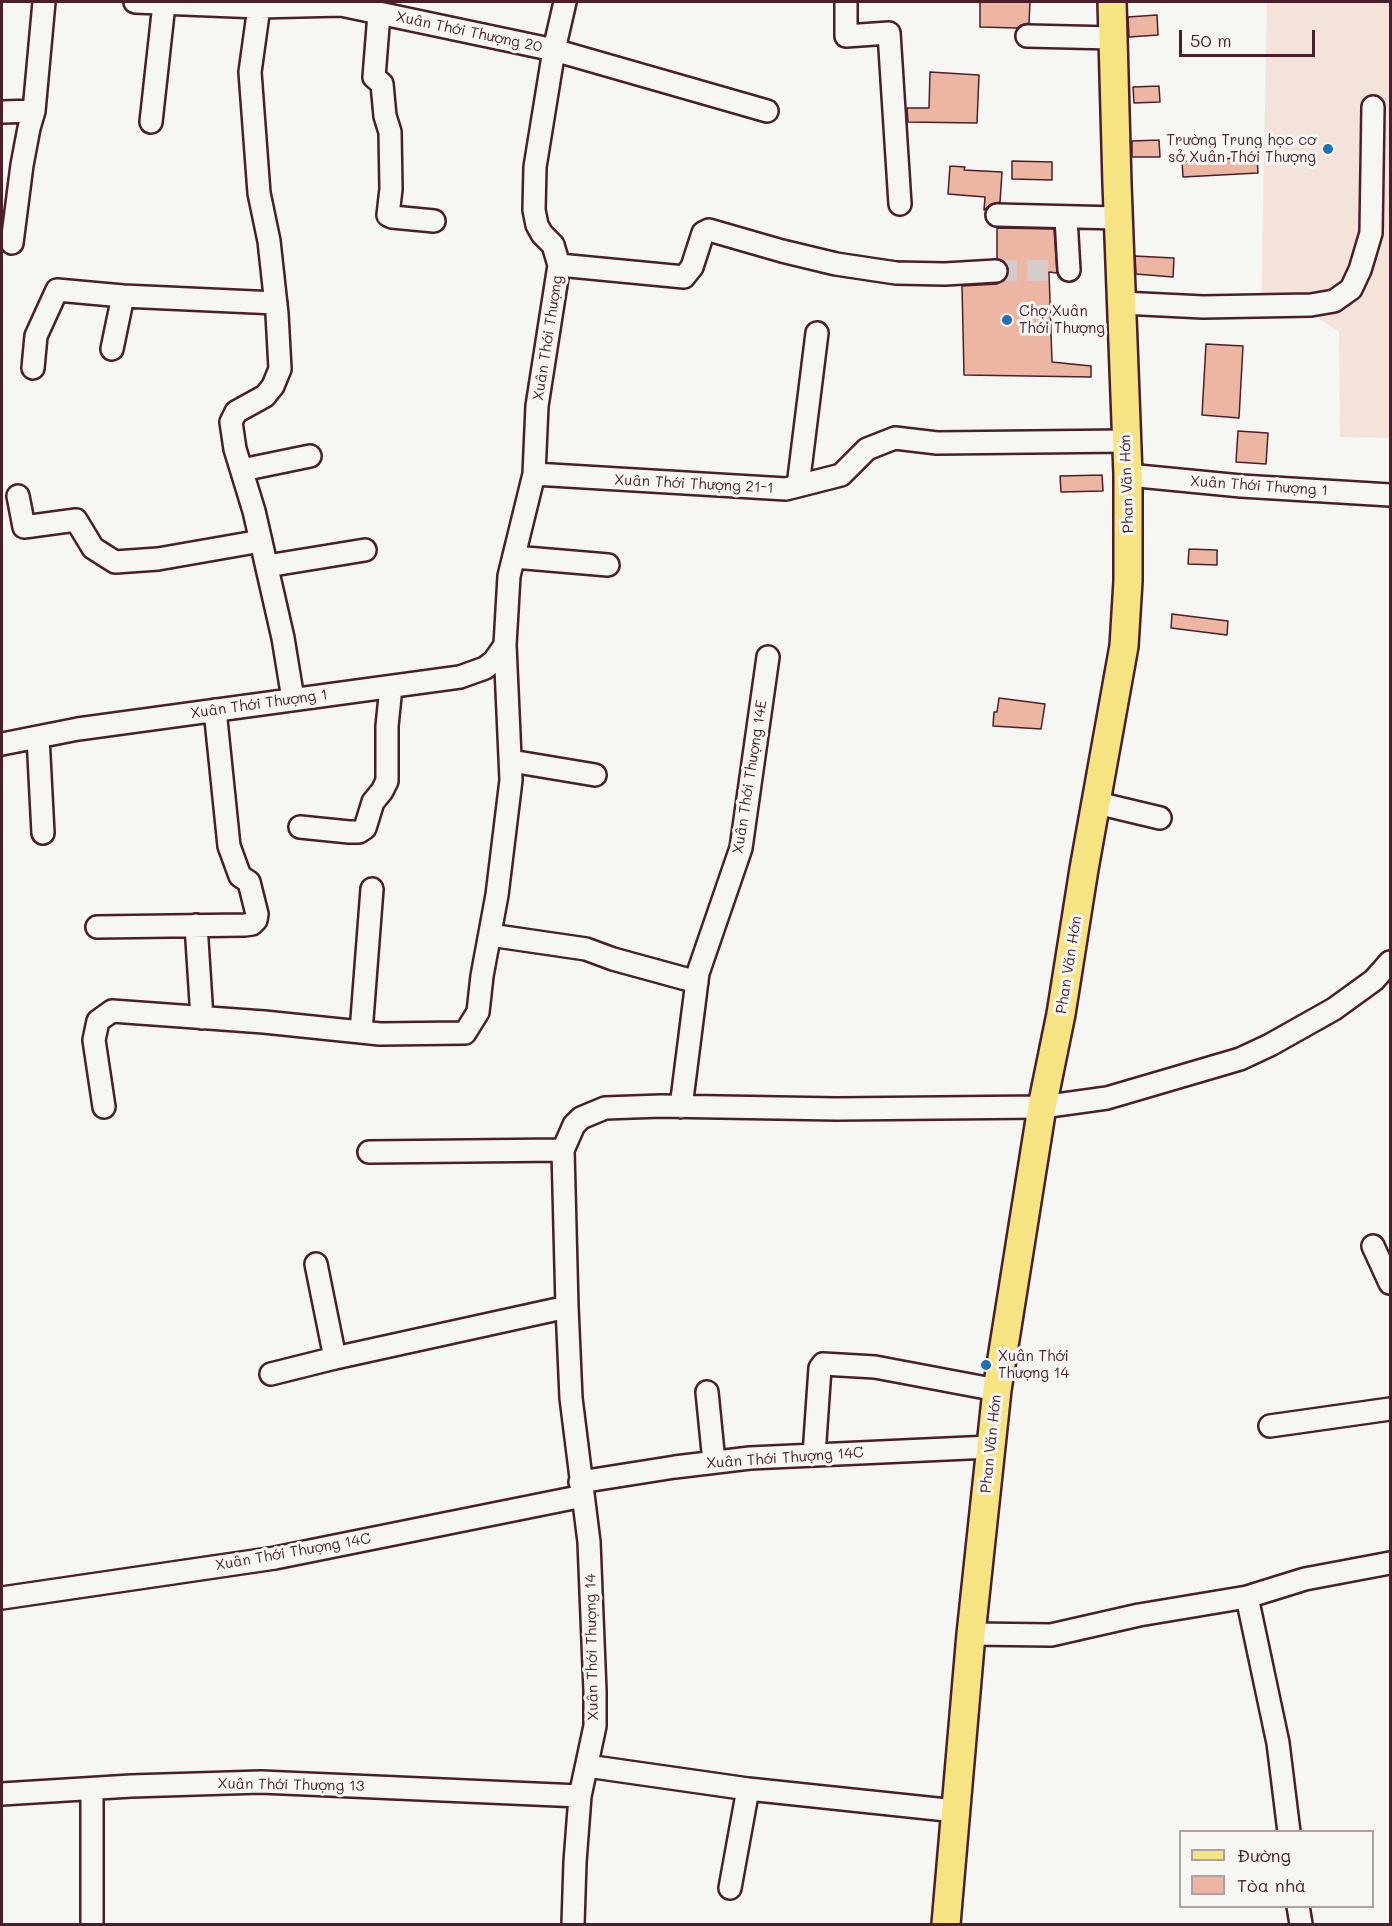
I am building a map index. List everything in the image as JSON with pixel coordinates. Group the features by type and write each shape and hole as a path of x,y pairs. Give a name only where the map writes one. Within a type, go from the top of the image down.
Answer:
{"main road":[{"name":"Phan Văn Hớn","path":"946,1924 971,1634 997,1390 1042,1107 1061,1014 1124,646 1128,581 1128,475 1112,2"}],"street":[{"path":"12,243 22,165 34,111 44,2"},
{"name":"Xuân Thới Thượng 20","path":"135,2 260,7 341,3 380,14 554,50 767,111"},
{"name":"Xuân Thới Thượng","path":"360,1032 380,1034 465,1033 478,1012 482,976 497,895 511,780 505,645 509,576 534,474 537,406 560,265 553,245 539,230 534,210 535,167 554,50 566,2"},
{"path":"846,2 846,36 889,33 900,204"},
{"path":"151,122 164,4"},
{"path":"260,7 250,72 259,194 269,241 280,369 273,386 265,396 236,412 231,422 235,448 267,566 283,638 293,699"},
{"path":"380,14 374,77 382,84 385,116 390,132 388,214 392,217 434,221"},
{"path":"1027,36 1113,38"},
{"path":"1122,303 1203,307 1311,305 1334,301 1351,289 1360,270 1371,233 1373,106"},
{"path":"2,112 34,111"},
{"path":"997,215 1118,218"},
{"path":"1066,218 1069,270"},
{"path":"560,265 684,277 692,267 703,233 709,230 836,264 896,273 945,274 996,271"},
{"path":"33,368 36,336 57,290 123,296 276,303"},
{"path":"112,349 123,296"},
{"path":"798,486 817,333"},
{"name":"Xuân Thới Thượng 21-1","path":"534,474 786,489 841,475 867,449 895,438 937,443 1126,441"},
{"path":"242,470 310,456"},
{"name":"Xuân Thới Thượng 1","path":"1128,475 1241,486 1390,495"},
{"path":"18,496 24,527 76,520 93,548 115,562 158,559 261,541"},
{"path":"267,566 365,550"},
{"path":"514,557 609,565"},
{"name":"Xuân Thới Thượng 1","path":"2,744 78,729 473,674 494,661 505,645"},
{"name":"Xuân Thới Thượng 14E","path":"681,1107 698,973 741,848 768,657"},
{"path":"300,827 359,832 365,828 373,802 387,782 387,726 391,687"},
{"path":"97,927 252,924 256,920 257,914 249,882 240,876 229,846 215,710"},
{"path":"38,737 43,833"},
{"path":"511,761 595,775"},
{"path":"1096,803 1160,818"},
{"path":"104,1107 94,1040 98,1021 112,1011 360,1032 372,889"},
{"path":"196,925 202,1018"},
{"path":"490,935 586,949 613,959 697,982"},
{"name":"Xuân Thới Thượng 14","path":"573,1924 574,1862 580,1796 594,1726 595,1691 589,1551 571,1398 567,1307 563,1150 574,1125 581,1118 605,1108 1042,1107 1107,1098 1240,1059 1334,1009 1374,980 1389,965"},
{"path":"369,1152 563,1150"},
{"path":"1373,1246 1390,1283"},
{"path":"316,1264 335,1358"},
{"path":"271,1374 567,1307"},
{"path":"814,1455 820,1368 823,1364 875,1366 997,1390"},
{"path":"707,1392 714,1462"},
{"path":"1270,1426 1390,1409"},
{"name":"Xuân Thới Thượng 14C","path":"2,1598 275,1558 582,1489 714,1462 750,1458 990,1447"},
{"path":"971,1634 1051,1635 1139,1615 1247,1597 1305,1579 1390,1563"},
{"path":"1247,1597 1278,1743 1289,1830"},
{"path":"587,1766 748,1789 956,1811"},
{"name":"Xuân Thới Thượng 13","path":"2,1794 261,1782 580,1796"},
{"path":"92,1789 92,1924"},
{"path":"730,1888 748,1789"},
{"path":"1298,1908 1301,1924"}],"shaded area":[{"name":"Trường Trung học cơ sở Xuân Thới Thượng","path":"1267,2 1390,2 1390,438 1340,437 1339,332 1317,317 1261,316"}],"building":[{"path":"980,2 1030,2 1029,23 1017,28 980,27"},
{"path":"1157,15 1158,35 1129,37 1128,17"},
{"path":"930,72 979,75 977,123 908,122 907,108 929,108"},
{"path":"1159,86 1160,102 1134,103 1133,87"},
{"path":"1159,140 1160,157 1132,157 1132,141"},
{"path":"1257,157 1258,173 1183,177 1182,161"},
{"path":"1012,161 1052,162 1052,180 1012,179"},
{"path":"950,166 965,167 964,170 1002,172 1000,202 991,204 984,210 985,197 948,194"},
{"name":"Chợ Xuân Thới Thượng","path":"997,228 1054,229 1057,273 1049,272 1052,362 1091,366 1091,377 964,375 962,286 997,284 1007,277 1009,271 1007,265 997,259"},
{"path":"1135,256 1174,258 1173,277 1136,274"},
{"path":"1206,344 1243,346 1239,418 1202,415"},
{"path":"1238,431 1268,433 1266,464 1236,462"},
{"path":"1102,475 1103,491 1061,492 1060,476"},
{"path":"1189,549 1217,550 1217,565 1188,564"},
{"path":"1172,614 1228,621 1227,635 1171,628"},
{"path":"999,698 1045,704 1041,729 993,726 994,712 997,712"}],"tunnel":[{"path":"996,271 1069,270"}],"place":[{"name":"Trường Trung học cơ sở Xuân Thới Thượng","path":"1328,149"},
{"name":"Chợ Xuân Thới Thượng","path":"1007,320"},
{"name":"Xuân Thới Thượng 14","path":"986,1365"}]}
